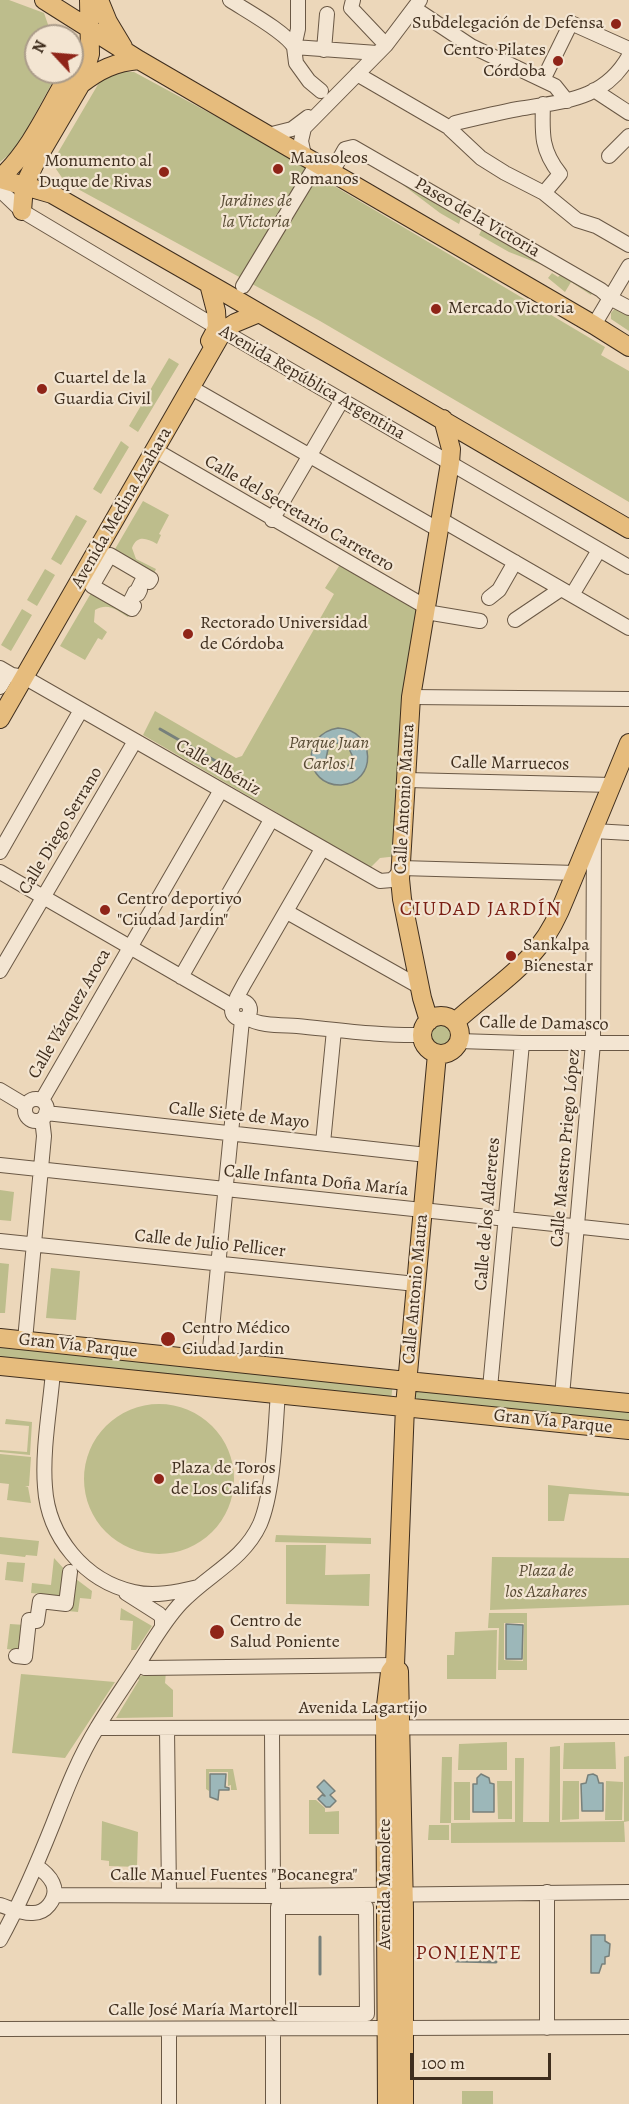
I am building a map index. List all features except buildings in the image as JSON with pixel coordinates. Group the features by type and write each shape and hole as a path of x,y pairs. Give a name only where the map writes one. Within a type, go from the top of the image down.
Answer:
{"main road":[{"name":"Paseo de la Victoria","path":"44,0 133,57 268,135 308,163 332,172 629,347"},
{"path":"84,62 90,54 89,0"},
{"path":"84,73 133,57 108,22 99,0"},
{"path":"71,16 74,24"},
{"path":"0,179 13,167 68,84"},
{"path":"22,211 24,186 70,84"},
{"path":"37,159 51,194"},
{"name":"Avenida República Argentina","path":"0,179 51,194 629,529"},
{"path":"209,284 220,330"},
{"name":"Avenida Medina Azahara","path":"1,711 7,676 220,330 259,313"},
{"name":"Avenida Medina Azahara","path":"7,676 154,450 220,330"},
{"name":"Calle Antonio Maura","path":"426,1028 402,899 401,868 411,697 450,463 451,449 443,420"},
{"path":"455,1022 539,947 556,921 619,776 629,743"},
{"path":"442,1016 455,1022 460,1031 459,1041 455,1048 449,1052 437,1053 427,1047 426,1028 442,1016"},
{"name":"Calle Antonio Maura","path":"407,1381 437,1053"},
{"name":"Gran Vía Parque","path":"0,1338 629,1403"},
{"name":"Gran Vía Parque","path":"0,1366 629,1430"},
{"path":"405,1406 407,1381"},
{"name":"Avenida Manolete","path":"387,2104 395,2028 393,1727 400,1672 395,1665 405,1406"},
{"name":"Avenida Manolete","path":"395,2028 404,2104"}],"street":[{"path":"230,0 291,42 294,47"},
{"path":"298,0 298,29 294,47 296,63 309,81 321,91 338,93"},
{"path":"353,0 351,8 382,49"},
{"path":"243,286 308,163 301,141 304,128 382,49 417,4 471,45 555,86 567,101"},
{"path":"324,50 327,14"},
{"path":"543,81 571,23 629,49"},
{"path":"294,47 324,50 382,49"},
{"path":"357,74 453,125 543,104 576,99 613,79 629,56"},
{"path":"594,90 629,113"},
{"path":"268,135 300,125 320,106 323,99 321,91"},
{"path":"543,104 544,144 549,160 560,174 544,193"},
{"path":"453,125 453,134 489,163 544,193 577,220 596,226 629,245"},
{"path":"609,156 629,136"},
{"name":"Paseo de la Victoria","path":"332,172 345,149 353,147 629,308"},
{"name":"Avenida República Argentina","path":"0,190 22,211 220,330 629,567"},
{"path":"594,325 629,266"},
{"path":"190,387 309,456 515,562 629,628"},
{"path":"272,520 342,400"},
{"name":"Calle del Secretario Carretero","path":"154,450 426,610"},
{"path":"515,620 567,592 599,549"},
{"path":"110,555 151,579 149,582 143,579 138,589 140,591 138,594 135,592 129,604 134,606 132,609 94,588 92,586 110,555"},
{"path":"489,598 499,590 515,562"},
{"path":"426,610 480,621"},
{"name":"Calle Albéniz","path":"7,676 81,710 380,881 392,880 401,868"},
{"path":"411,697 629,699"},
{"path":"0,852 81,710"},
{"name":"Calle Diego Serrano","path":"0,971 135,741"},
{"name":"Calle Marruecos","path":"407,780 619,776"},
{"name":"Calle Vázquez Aroca","path":"44,1111 130,947 221,790"},
{"path":"181,977 271,820"},
{"path":"594,831 629,833"},
{"name":"Calle Maestro Priego López","path":"562,1396 593,1043 594,831"},
{"path":"322,849 244,984 232,1015 236,1019 264,1023 401,1036 426,1028"},
{"path":"401,868 576,873"},
{"path":"0,872 181,977 235,1004"},
{"path":"287,912 420,987"},
{"path":"209,1359 244,1019"},
{"path":"323,1143 334,1030"},
{"name":"Calle de Damasco","path":"459,1041 629,1043"},
{"name":"Calle de los Alderetes","path":"490,1388 522,1043"},
{"path":"0,1090 26,1105"},
{"path":"24,1340 44,1136 44,1111 31,1100 26,1105 25,1113 35,1121 44,1111"},
{"name":"Calle Siete de Mayo","path":"44,1111 427,1155"},
{"name":"Calle Infanta Doña María","path":"0,1165 629,1232"},
{"name":"Calle de Julio Pellicer","path":"0,1241 416,1284"},
{"path":"53,1372 44,1475 51,1518 66,1547 76,1560 159,1614 163,1621 162,1627"},
{"path":"0,1940 17,1910 78,1763 97,1728 173,1613 198,1587 236,1558 250,1542 260,1523 269,1493 278,1393"},
{"path":"16,1656 25,1657 29,1620 37,1621 39,1601 66,1604 70,1572"},
{"path":"109,1583 135,1593 162,1593 198,1587"},
{"path":"162,1593 168,1599 173,1613"},
{"path":"138,1665 145,1668 395,1665"},
{"name":"Avenida Lagartijo","path":"97,1728 629,1727"},
{"path":"167,1729 169,1894"},
{"path":"272,1732 273,1887"},
{"path":"0,1905 27,1913 36,1913 45,1909 55,1895 55,1885 36,1866"},
{"name":"Calle Manuel Fuentes \"Bocanegra\"","path":"55,1895 273,1896 629,1892"},
{"path":"547,1893 547,2028"},
{"path":"278,1907 366,1907 367,2014 278,2014 278,1907"},
{"name":"Calle José María Martorell","path":"0,2029 629,2027"},
{"path":"169,2029 169,2104"},
{"path":"273,2029 273,2104"}],"green space":[{"path":"0,0 9,0 44,13 48,24 24,24 24,84 51,84 16,149 0,162"},
{"name":"Jardines de la Victoria","path":"109,72 134,72 302,163 323,176 324,180 605,347 601,355 629,371 629,502 320,321 65,182 56,169 56,156 100,81"},
{"path":"405,181 443,202 442,207 461,218 459,224 440,213 403,185"},
{"path":"482,229 542,259 540,264 509,252 479,235"},
{"path":"563,272 595,289 591,295 571,282 565,292 548,278 552,273 558,277"},
{"path":"616,307 629,310 629,331 611,319 611,313"},
{"path":"169,358 179,364 138,432 129,426"},
{"path":"121,441 129,447 101,494 93,489"},
{"path":"143,501 169,515 159,534 161,535 157,544 139,539 132,548 136,559 156,569 151,579 111,556"},
{"path":"76,515 87,521 61,565 51,559"},
{"name":"Parque Juan Carlos I","path":"341,563 417,609 398,856 380,858 369,869 143,735 155,711 236,758 242,756 334,594 325,588"},
{"path":"45,569 55,575 37,606 27,600"},
{"path":"94,588 132,609 128,617 108,607 95,610 94,622 107,632 102,640 98,638 85,660 60,646"},
{"path":"22,609 32,615 11,651 1,645"},
{"path":"442,1024 450,1027 453,1035 450,1043 442,1046 434,1043 431,1035 434,1027"},
{"path":"0,1190 14,1192 11,1221 0,1220"},
{"path":"0,1263 9,1264 5,1313 0,1313"},
{"path":"51,1268 80,1271 76,1320 46,1318"},
{"path":"0,1344 393,1383 391,1400 0,1360"},
{"path":"414,1390 629,1409 629,1424 414,1401"},
{"name":"Plaza de Toros de Los Califas","path":"159,1404 188,1410 212,1426 228,1450 234,1479 228,1508 212,1532 188,1548 159,1554 130,1548 106,1532 90,1508 84,1479 90,1450 106,1426 130,1410"},
{"path":"6,1419 32,1422 30,1455 0,1452 0,1450 27,1452 29,1426 5,1424"},
{"path":"0,1454 31,1457 29,1486 25,1486 28,1487 31,1503 7,1500 9,1484 0,1483"},
{"path":"548,1485 629,1493 629,1496 569,1494 564,1521 548,1521"},
{"path":"276,1535 371,1538 371,1544 275,1542"},
{"path":"0,1537 39,1541 37,1556 0,1554"},
{"path":"286,1545 326,1545 325,1575 370,1574 369,1606 286,1604"},
{"name":"Plaza de los Azahares","path":"492,1557 629,1558 629,1605 490,1610"},
{"path":"54,1558 66,1571 64,1596 31,1593 32,1583 51,1585"},
{"path":"7,1562 25,1563 23,1582 5,1580"},
{"path":"72,1576 92,1591 91,1599 80,1598 78,1612 68,1611"},
{"path":"121,1608 152,1626 136,1650 131,1650 133,1621 120,1620"},
{"path":"489,1613 527,1613 527,1670 498,1670 499,1628 488,1628","holes":["504,1623 524,1623 523,1661 504,1660"]},
{"path":"10,1624 25,1625 22,1651 7,1649"},
{"path":"497,1630 496,1679 447,1679 447,1655 454,1655 455,1632"},
{"path":"166,1672 165,1683 173,1690 173,1717 116,1718 139,1680 137,1678 145,1674"},
{"path":"21,1674 115,1682 65,1758 12,1753"},
{"path":"507,1742 507,1770 458,1770 459,1744"},
{"path":"615,1742 616,1769 563,1769 564,1743"},
{"path":"560,1746 560,1822 624,1821 624,1757 629,1756 629,1821 624,1822 625,1842 451,1843 451,1823 515,1822 515,1758 524,1758 523,1822 549,1822 550,1747"},
{"path":"442,1757 452,1757 451,1823 440,1823"},
{"path":"206,1769 233,1769 237,1790 231,1790 231,1785 228,1786 228,1772 209,1772 209,1791 206,1789"},
{"path":"497,1781 512,1781 512,1819 498,1819"},
{"path":"563,1781 579,1781 579,1819 562,1820"},
{"path":"606,1781 623,1782 622,1820 605,1820"},
{"path":"454,1782 470,1782 470,1820 454,1820"},
{"path":"309,1800 316,1800 325,1808 325,1812 339,1811 339,1834 309,1834"},
{"path":"102,1821 138,1832 137,1867 109,1866 109,1861 101,1860"},
{"path":"429,1825 449,1825 449,1840 428,1840"},
{"path":"462,2091 493,2091 493,2104 462,2104"}],"water":[{"path":"338,728 351,731 360,737 366,746 368,756 366,767 361,776 353,782 341,785 329,783 314,769 311,759 312,749 317,740 326,732","holes":["336,743 347,745 352,755 349,765 341,769 332,767 326,759 328,749"]},
{"path":"506,1624 523,1625 522,1659 506,1659"},
{"path":"210,1774 226,1774 225,1787 229,1790 219,1790 218,1800 210,1797"},
{"path":"481,1774 494,1784 494,1812 473,1812 473,1784 477,1784 477,1778"},
{"path":"588,1775 597,1776 599,1783 603,1783 603,1811 582,1811 581,1784 586,1783"},
{"path":"324,1780 335,1791 330,1795 336,1801 330,1807 326,1807 318,1799 322,1795 325,1796 317,1787"},
{"path":"591,1935 605,1935 605,1941 610,1944 609,1956 605,1957 605,1964 602,1964 599,1973 591,1973"}],"waterway":[{"path":"160,729 226,767"},
{"path":"320,1937 320,1974"},
{"path":"456,1961 496,1962"}],"place":[{"name":"Subdelegación de Defensa","path":"616,24"},
{"name":"Centro Pilates Córdoba","path":"558,61"},
{"name":"Mausoleos Romanos","path":"278,169"},
{"name":"Monumento al Duque de Rivas","path":"164,172"},
{"name":"Mercado Victoria","path":"436,309"},
{"name":"Cuartel de la Guardia Civil","path":"42,389"},
{"name":"Rectorado Universidad de Córdoba","path":"188,634"},
{"name":"Centro deportivo \"Ciudad Jardin\"","path":"105,910"},
{"name":"Sankalpa Bienestar","path":"511,956"},
{"name":"Centro Médico Ciudad Jardin","path":"168,1339"},
{"name":"Plaza de Toros de Los Califas","path":"159,1479"},
{"name":"Centro de Salud Poniente","path":"217,1632"}],"district":[{"name":"CIUDAD JARDÍN","path":"481,910"},
{"name":"PONIENTE","path":"469,1954"}]}
